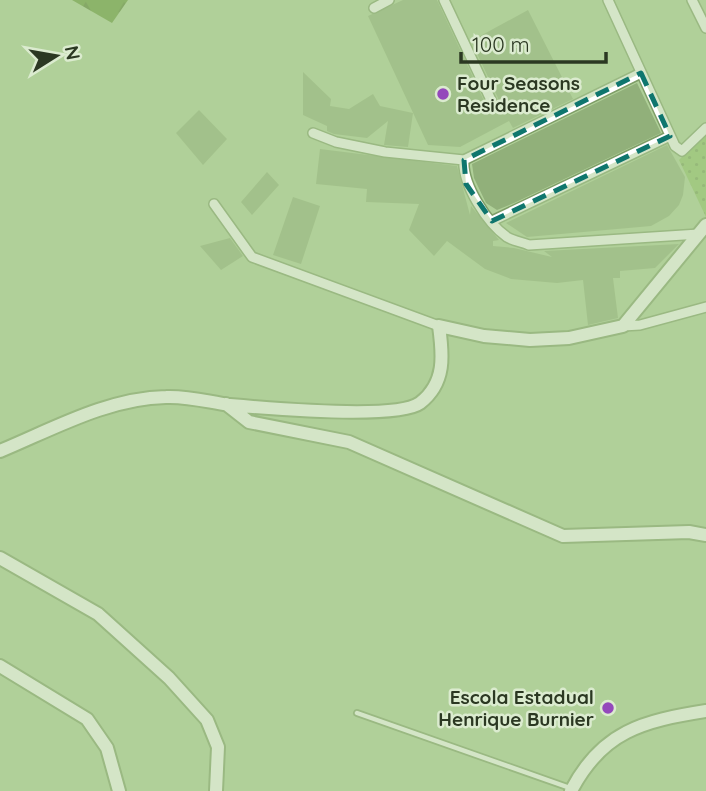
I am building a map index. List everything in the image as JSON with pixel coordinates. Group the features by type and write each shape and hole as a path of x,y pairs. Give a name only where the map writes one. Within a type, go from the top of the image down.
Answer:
{"street":[{"path":"374,8 389,0"},
{"path":"444,0 491,100"},
{"path":"608,0 675,146 682,151 706,128"},
{"path":"692,0 706,28"},
{"path":"313,133 336,142 385,152 464,160 640,73"},
{"path":"492,221 670,136"},
{"path":"464,160 466,184 492,221 508,238 528,244 702,230"},
{"path":"215,204 252,257 439,326 484,336 530,340 569,338 652,322 706,307"},
{"path":"623,326 702,230"},
{"path":"0,451 92,412 131,401 198,397 226,404 370,411 418,405 434,389 442,371 439,326"},
{"path":"226,404 249,422 349,442 563,536 689,533 706,536"},
{"path":"0,558 99,614 169,678 207,720 218,747 216,791"},
{"path":"0,666 87,719 107,748 118,791"},
{"path":"572,790 597,750 630,729 706,711"}],"lane":[{"path":"357,712 572,790"}],"highlighted area":[{"path":"641,73 670,136 492,221 466,184 464,160"}],"green space":[{"path":"72,0 128,0 112,23"},
{"path":"706,133 706,217 679,160"}],"building":[{"path":"403,0 437,0 485,103 490,107 496,105 498,98 471,41 528,10 573,99 513,128 509,121 460,147 428,145 368,16"},
{"path":"303,72 331,99 330,106 349,109 373,94 380,106 413,113 408,147 384,145 388,121 367,138 334,134 327,131 327,126 303,115"},
{"path":"637,83 661,133 497,210 486,203 474,178 472,164"},
{"path":"199,110 227,139 203,165 176,133"},
{"path":"667,145 685,177 683,195 679,205 669,216 651,226 527,237 506,223"},
{"path":"320,149 457,166 470,215 471,206 499,240 493,241 493,246 552,257 544,251 679,244 655,268 620,271 620,278 613,278 618,318 588,325 583,280 557,283 511,279 485,269 447,241 434,256 409,230 419,204 366,202 367,189 316,184"},
{"path":"267,172 279,185 252,215 241,202"},
{"path":"293,197 320,206 301,264 273,255"},
{"path":"230,238 243,256 221,270 200,246"}],"place":[{"name":"Four Seasons Residence","path":"443,94"},
{"name":"Escola Estadual Henrique Burnier","path":"608,708"}]}
